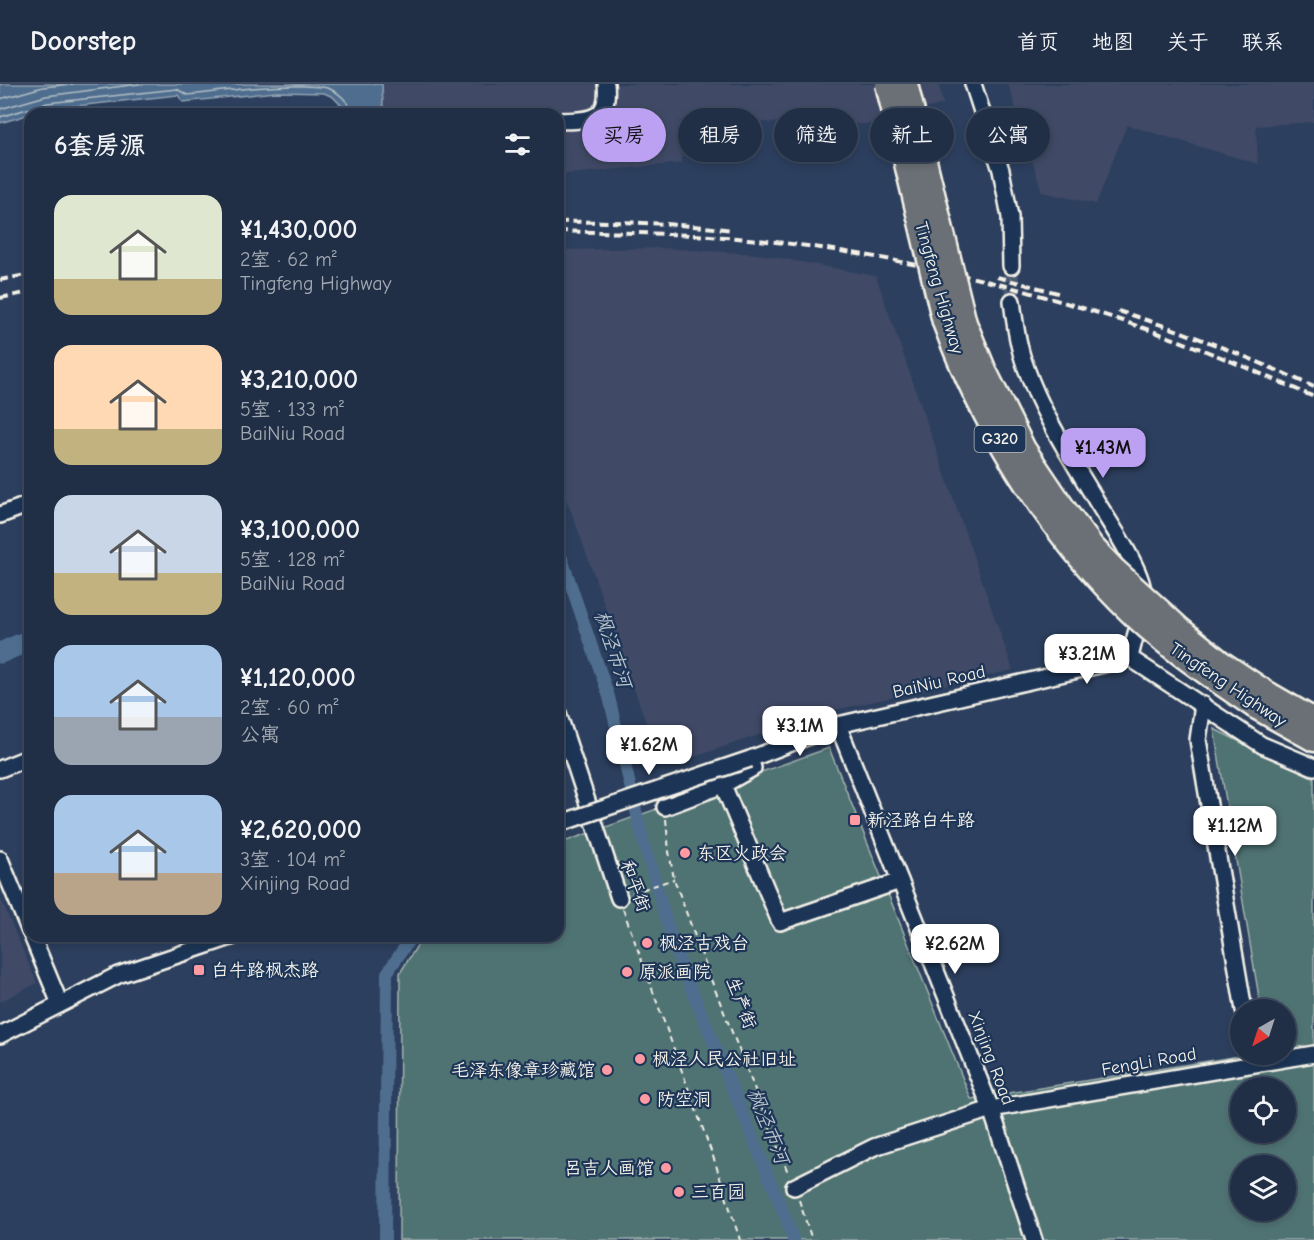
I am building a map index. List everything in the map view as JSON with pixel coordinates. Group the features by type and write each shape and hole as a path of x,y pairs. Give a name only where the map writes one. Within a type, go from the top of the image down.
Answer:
{"highway":[{"name":"Tingfeng Highway","path":"887,84 944,322 957,356 1011,458 1076,554 1120,602 1162,640 1208,675 1314,720"},
{"name":"Tingfeng Highway","path":"906,84 965,323 984,369 1024,449 1066,513 1092,546 1122,577 1222,663 1260,699 1314,740"}],"street":[{"path":"564,121 585,120 604,109 608,99 606,84"},
{"path":"973,84 1001,170 1010,217 1011,266"},
{"path":"1012,301 1025,367 1042,407 1115,532 1143,589 1142,612 1130,658 1262,745 1314,767"},
{"path":"0,515 24,506"},
{"name":"BaiNiu Road","path":"564,822 750,759 837,725 1130,658"},
{"path":"1203,705 1198,740 1242,999"},
{"name":"Xinjing Road","path":"837,725 991,1109 1034,1240"},
{"name":"和平街","path":"564,731 619,898"},
{"path":"0,769 24,759"},
{"path":"665,807 723,785 753,768 750,759"},
{"path":"723,785 780,922 900,881"},
{"path":"0,859 24,917"},
{"path":"34,942 60,1004"},
{"path":"0,1035 118,975 216,942"},
{"name":"FengLi Road","path":"1296,1055 1314,1054"},
{"name":"FengLi Road","path":"794,1186 874,1147 991,1109 1230,1063"}],"path":[{"name":"生产街","path":"665,807 674,879 770,1131 794,1186 812,1240"},
{"path":"619,898 674,879"},
{"name":"和平街","path":"619,898 715,1162 740,1240"}],"shaded area":[{"path":"382,84 939,84 943,104 929,108 870,108 870,124 858,124 858,108 774,108 774,122 762,122 762,108 678,108 678,162 682,163 564,174 564,108 384,108"},
{"path":"1008,84 1314,84 1314,122 1256,126 1258,164 1127,125 1096,204 1042,192 1033,162 1050,162 1050,108 1016,108"},
{"path":"662,248 758,254 876,276 1013,670 826,712 662,768 564,495 564,250"},
{"path":"0,897 37,983 0,1002"}],"green space":[{"path":"1214,729 1314,778 1314,1240 399,1240 400,973 419,942 564,942 564,842 829,748 971,1099 1230,1058 1230,1065 1296,1065 1296,999 1259,999"}],"water":[{"path":"0,84 382,84 384,108 343,108 333,97 324,93 276,92 183,102 178,95 57,108 24,108 24,116 0,123"}],"waterway":[{"name":"枫泾市河","path":"564,565 609,697 643,840 674,947 793,1240"},
{"path":"0,653 24,643"},
{"name":"枫泾市河","path":"385,1240 387,973 408,942"}],"tunnel":[{"path":"1011,266 1012,301"}],"railway":[{"path":"564,222 645,223 732,230"},
{"path":"564,231 677,234 748,239 854,253 958,274 1062,302 1163,335 1314,397"},
{"path":"0,280 24,275"},
{"path":"997,277 1058,293"},
{"path":"0,298 24,293"},
{"path":"1118,311 1218,346 1314,387"}],"place":[{"name":"新泾路白牛路","path":"855,820"},
{"name":"东区火政会","path":"685,853"},
{"name":"枫泾古戏台","path":"647,943"},
{"name":"白牛路枫杰路","path":"199,970"},
{"name":"原派画院","path":"627,972"},
{"name":"枫泾人民公社旧址","path":"640,1059"},
{"name":"毛泽东像章珍藏馆","path":"607,1070"},
{"name":"防空洞","path":"645,1099"},
{"name":"吕吉人画馆","path":"666,1168"},
{"name":"三百园","path":"679,1192"}]}
